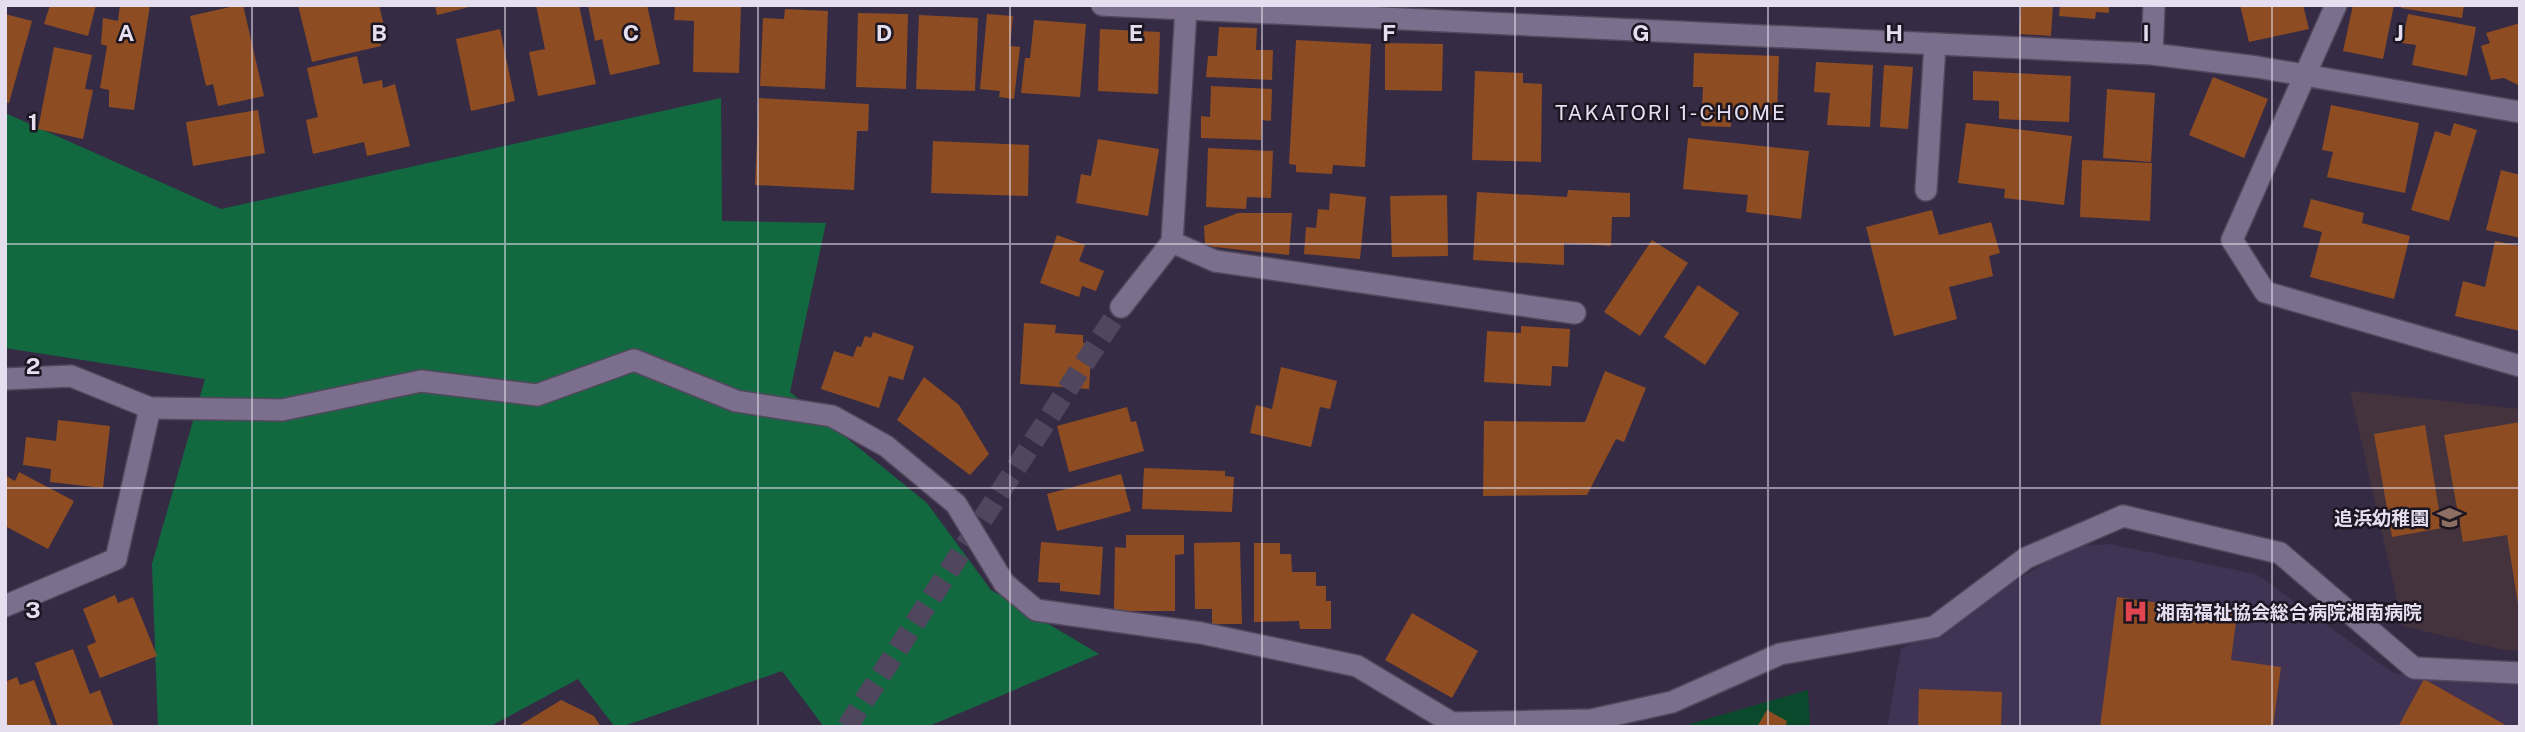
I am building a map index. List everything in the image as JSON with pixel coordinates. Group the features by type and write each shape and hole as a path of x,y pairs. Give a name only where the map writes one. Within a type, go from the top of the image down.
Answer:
{"street":[{"path":"1102,5 2152,54 2305,75 2520,112"},
{"path":"2152,54 2154,5"},
{"path":"2336,5 2232,240 2265,292 2520,366"},
{"path":"1121,307 1172,242 1186,9"},
{"path":"1926,190 1935,44"},
{"path":"1172,242 1215,261 1575,313"},
{"path":"5,379 71,376 150,408 282,410 421,381 537,394 634,360 736,401 832,416 886,446 956,504 1004,583 1036,611 1200,632 1357,666 1452,725 1591,720 1672,702 1780,654 1934,626 2026,558 2123,516 2280,553 2414,668 2520,673"},
{"path":"5,606 116,559 150,408"}],"shaded area":[{"name":"追浜幼稚園","path":"2350,391 2520,409 2520,650 2503,650 2403,626"},
{"name":"湘南福祉協会総合病院湘南病院","path":"2109,544 2256,574 2395,674 2520,679 2520,727 1887,727 1901,649 2072,547"}],"green space":[{"path":"721,98 722,221 826,223 790,392 927,503 991,590 1099,654 927,727 824,727 782,671 621,727 615,727 578,679 489,727 158,727 152,564 205,379 5,348 5,113 221,209"},
{"path":"1808,690 1810,727 1680,727"}],"building":[{"path":"50,5 96,5 88,36 44,24"},
{"path":"120,5 150,5 134,110 109,107 109,90 100,88 107,46 101,44 103,18 118,21"},
{"path":"243,5 264,96 218,106 213,84 206,86 190,16"},
{"path":"298,5 379,5 386,34 378,36 381,46 312,62"},
{"path":"435,5 473,5 473,6 437,15"},
{"path":"536,5 579,5 596,84 538,96 529,52 545,49"},
{"path":"588,5 647,5 660,64 610,75 602,39 595,41"},
{"path":"675,5 741,5 739,73 693,72 694,21 674,20"},
{"path":"2021,5 2053,5 2051,36 2019,34"},
{"path":"2060,5 2109,5 2109,13 2096,12 2095,19 2059,16"},
{"path":"2240,5 2303,5 2309,29 2249,42"},
{"path":"2353,5 2394,5 2383,59 2343,51"},
{"path":"2401,5 2464,5 2462,18 2401,8"},
{"path":"785,9 828,11 825,89 760,86 763,18 784,19"},
{"path":"858,13 908,14 906,89 856,87"},
{"path":"5,14 32,21 9,103 5,102"},
{"path":"987,14 1013,16 1010,46 1020,47 1014,99 999,97 1000,91 980,89"},
{"path":"2408,14 2476,27 2467,76 2412,65 2416,45 2402,43"},
{"path":"919,15 978,18 975,91 916,89"},
{"path":"1034,20 1086,24 1080,97 1021,93 1025,58 1030,58"},
{"path":"2520,23 2520,86 2504,78 2491,80 2481,46 2490,43 2486,33"},
{"path":"1219,27 1257,28 1256,50 1273,50 1272,80 1206,77 1208,56 1217,56"},
{"path":"500,29 515,101 471,111 456,39"},
{"path":"1100,29 1160,32 1158,94 1098,91"},
{"path":"1296,40 1371,44 1365,167 1333,165 1332,174 1296,172 1296,165 1289,164"},
{"path":"1385,43 1443,44 1442,91 1385,90"},
{"path":"54,47 92,55 85,89 93,90 83,139 38,129"},
{"path":"1694,53 1779,56 1777,115 1760,114 1761,119 1731,118 1731,127 1701,126 1703,87 1693,87"},
{"path":"357,56 363,84 382,80 383,88 395,84 410,146 367,156 364,142 313,154 306,120 318,117 307,68"},
{"path":"1816,62 1873,65 1870,127 1827,125 1830,93 1814,92"},
{"path":"1884,65 1913,67 1908,129 1880,127"},
{"path":"1475,71 1523,73 1523,83 1542,84 1541,162 1472,160"},
{"path":"1973,71 2071,76 2069,122 1999,119 1999,101 1973,100"},
{"path":"2213,77 2268,99 2244,158 2189,135"},
{"path":"1211,86 1272,89 1271,121 1262,120 1261,140 1201,138 1201,116 1210,117"},
{"path":"2107,89 2155,93 2151,162 2103,158"},
{"path":"759,98 869,104 868,131 857,131 854,190 755,185"},
{"path":"2331,105 2419,123 2405,193 2327,177 2333,152 2322,150"},
{"path":"258,110 265,153 193,166 186,122"},
{"path":"1966,123 2072,136 2064,205 2004,198 2005,189 1958,183"},
{"path":"2454,123 2477,130 2449,221 2411,210 2435,131 2450,136"},
{"path":"1688,138 1809,151 1801,219 1746,212 1748,195 1683,189"},
{"path":"1098,139 1159,149 1148,216 1076,203 1081,174 1091,176"},
{"path":"933,141 1029,145 1028,196 931,193"},
{"path":"1208,148 1273,151 1271,198 1247,197 1246,209 1206,207"},
{"path":"2082,160 2152,163 2150,221 2080,217"},
{"path":"2501,170 2520,175 2520,238 2486,230"},
{"path":"1568,190 1630,193 1630,217 1612,217 1611,246 1564,243 1564,265 1473,260 1477,192 1567,197"},
{"path":"1330,193 1366,197 1360,259 1304,254 1306,227 1316,228 1318,209 1329,210"},
{"path":"1447,195 1448,256 1392,257 1390,196"},
{"path":"2311,199 2364,213 2362,223 2410,236 2394,299 2310,277 2322,232 2303,227"},
{"path":"1932,210 1939,235 1991,222 2000,253 1989,256 1993,276 1949,287 1957,319 1894,336 1866,227"},
{"path":"1238,213 1292,213 1289,255 1205,246 1204,226"},
{"path":"1057,235 1085,245 1079,261 1104,271 1096,291 1082,286 1079,297 1040,283"},
{"path":"1652,240 1688,263 1640,336 1604,312"},
{"path":"2495,241 2520,246 2520,331 2455,316 2463,281 2485,287"},
{"path":"1698,285 1739,313 1705,365 1664,337"},
{"path":"1024,323 1056,325 1055,333 1083,335 1083,343 1092,343 1089,389 1020,384"},
{"path":"1521,326 1570,329 1568,367 1552,366 1551,386 1484,382 1487,331 1521,333"},
{"path":"873,332 914,346 903,380 889,376 879,408 821,389 834,351 853,357 865,336 871,338"},
{"path":"1281,367 1337,381 1330,409 1320,407 1311,447 1250,433 1256,405 1272,409"},
{"path":"1605,371 1646,388 1624,442 1616,439 1587,495 1483,496 1484,421 1585,422"},
{"path":"924,377 959,405 989,454 970,475 897,420"},
{"path":"1127,407 1131,422 1136,421 1144,451 1069,472 1057,426"},
{"path":"58,420 110,426 103,488 50,482 51,469 23,465 26,437 56,441"},
{"path":"2520,422 2518,604 2507,535 2463,542 2444,435"},
{"path":"2425,425 2442,528 2392,537 2374,434"},
{"path":"1144,468 1225,471 1225,476 1234,477 1232,512 1142,509"},
{"path":"19,472 74,501 48,549 5,526 5,475 15,481"},
{"path":"1121,474 1131,511 1057,531 1047,494"},
{"path":"1126,535 1184,535 1184,554 1175,555 1175,611 1114,611 1115,547 1126,548"},
{"path":"1041,542 1103,547 1100,595 1060,591 1060,583 1038,582"},
{"path":"1240,542 1242,624 1212,624 1212,609 1195,609 1194,543"},
{"path":"1254,543 1280,543 1280,554 1291,554 1292,572 1316,572 1316,586 1326,586 1326,601 1331,601 1331,629 1300,629 1299,621 1254,622"},
{"path":"115,595 118,603 133,597 157,656 100,678 87,646 96,642 83,609"},
{"path":"2117,597 2237,614 2231,660 2281,667 2273,727 2100,727"},
{"path":"1412,613 1478,651 1452,698 1385,660"},
{"path":"73,649 90,694 100,690 114,727 58,727 35,663"},
{"path":"17,677 20,685 34,680 52,727 5,727 5,682"},
{"path":"2424,679 2509,727 2398,727"},
{"path":"1919,689 2002,692 2001,727 1918,727"},
{"path":"561,700 594,716 601,727 517,727"},
{"path":"1767,710 1787,721 1785,727 1757,727"}],"tunnel":[{"path":"847,727 1121,307"}],"place":[{"name":"追浜幼稚園","path":"2449,518"},
{"name":"湘南福祉協会総合病院湘南病院","path":"2136,612"}],"district":[{"name":"TAKATORI 1-CHOME","path":"1671,112"}]}
